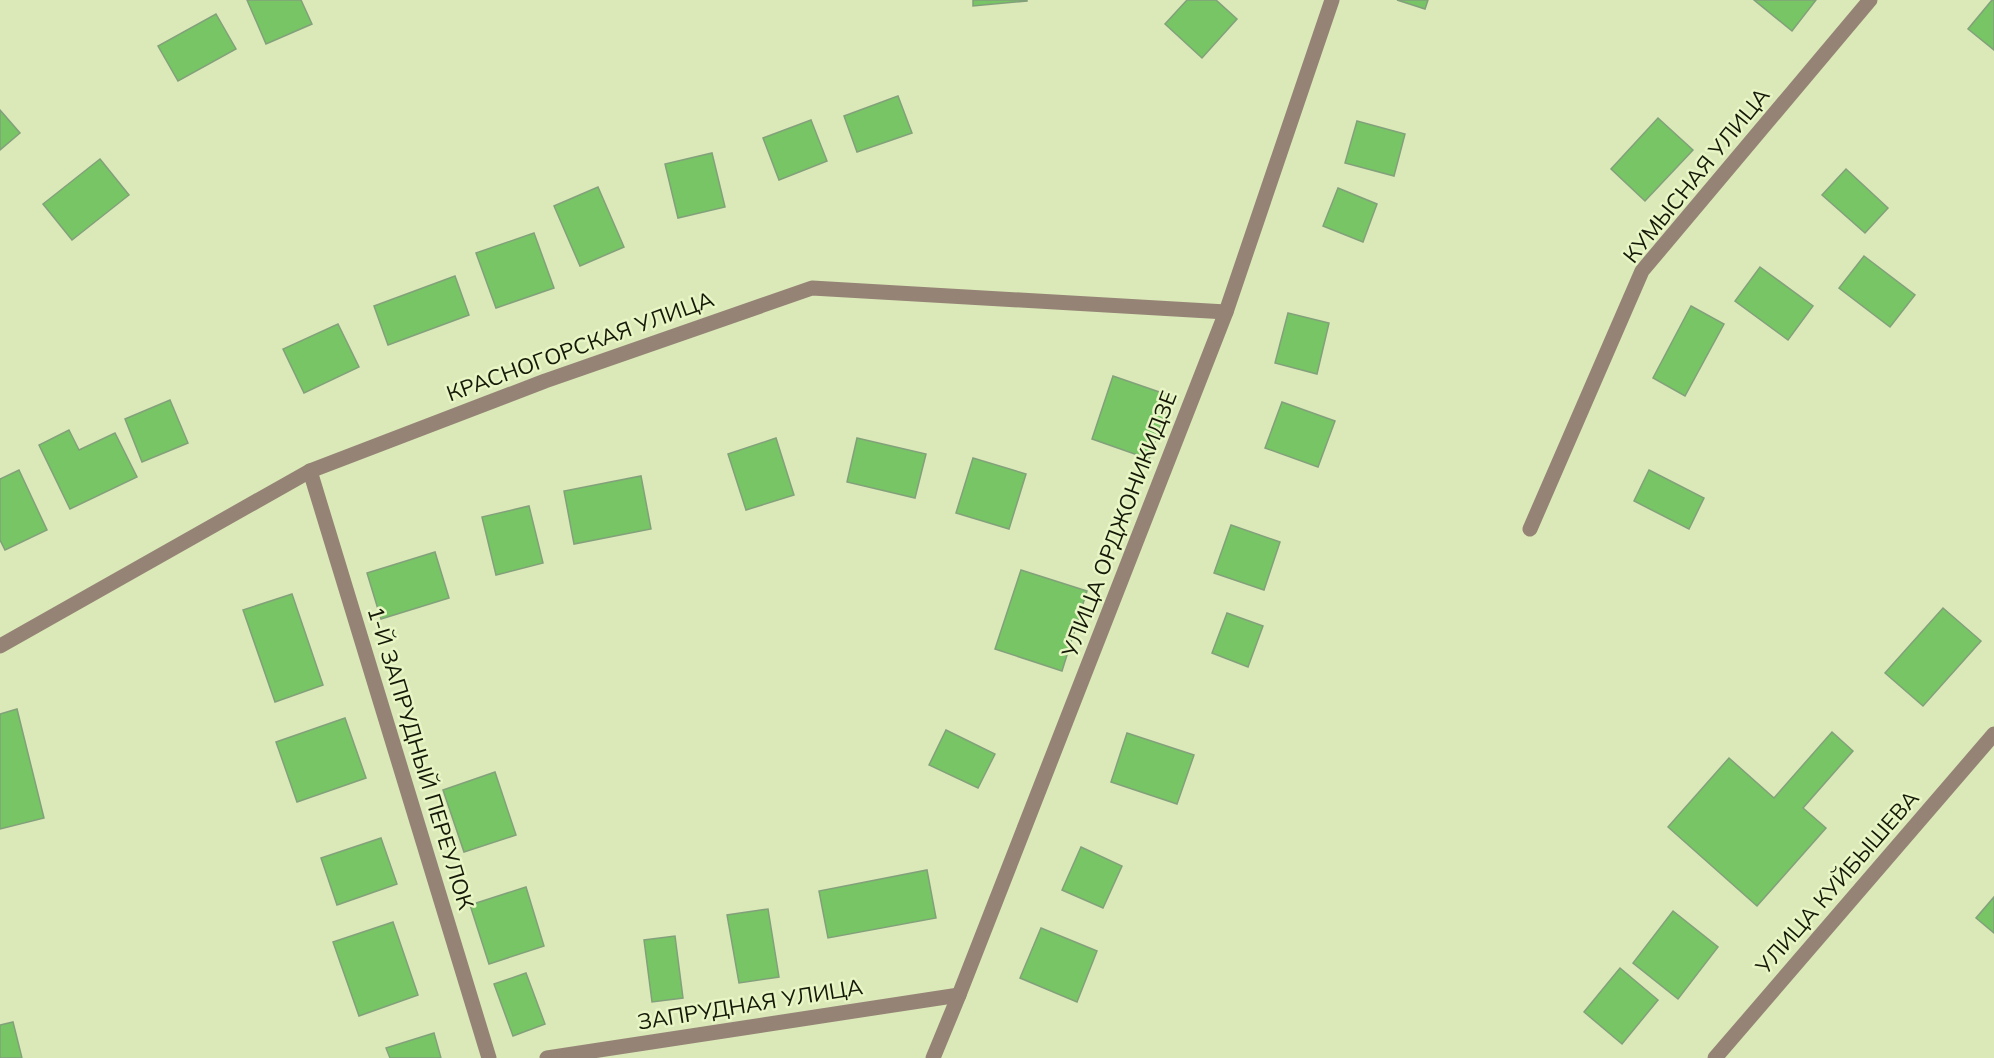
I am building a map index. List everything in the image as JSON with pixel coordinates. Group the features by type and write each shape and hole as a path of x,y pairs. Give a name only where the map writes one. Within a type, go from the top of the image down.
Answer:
{"street":[{"name":"УЛИЦА ОРДЖОНИКИДЗЕ","path":"933,1058 960,995 1226,312 1332,0"},
{"name":"КУМЫСНАЯ УЛИЦА","path":"1530,529 1642,271 1870,0"},
{"name":"КРАСНОГОРСКАЯ УЛИЦА","path":"0,646 310,471 545,381 812,288 1226,312"},
{"name":"1-Й ЗАПРУДНЫЙ ПЕРЕУЛОК","path":"310,471 489,1058"},
{"name":"УЛИЦА КУЙБЫШЕВА","path":"1715,1058 1994,734"},
{"name":"ЗАПРУДНАЯ УЛИЦА","path":"548,1058 960,995"}],"building":[{"path":"247,0 301,0 312,24 266,44"},
{"path":"973,0 1027,0 1027,1 973,6"},
{"path":"1187,0 1216,0 1237,19 1202,58 1165,24"},
{"path":"1397,0 1428,0 1425,9"},
{"path":"1754,0 1816,0 1792,31"},
{"path":"1994,0 1994,50 1968,29"},
{"path":"216,14 236,49 178,81 158,46"},
{"path":"898,96 912,133 857,152 844,116"},
{"path":"0,110 20,133 0,150"},
{"path":"1658,118 1693,150 1645,201 1611,169"},
{"path":"811,120 827,161 779,180 763,138"},
{"path":"1357,121 1405,134 1394,176 1345,163"},
{"path":"712,153 725,207 678,218 665,164"},
{"path":"100,159 129,195 72,240 43,204"},
{"path":"1846,169 1888,208 1865,233 1822,195"},
{"path":"598,187 624,247 580,266 554,206"},
{"path":"1338,188 1377,204 1363,242 1323,226"},
{"path":"534,233 554,288 496,308 476,253"},
{"path":"1864,256 1915,295 1890,327 1839,288"},
{"path":"1760,267 1813,306 1788,340 1735,301"},
{"path":"455,276 469,315 388,345 374,306"},
{"path":"1691,306 1724,324 1685,396 1653,378"},
{"path":"1288,313 1329,323 1317,374 1275,363"},
{"path":"338,324 359,367 304,393 283,349"},
{"path":"1113,376 1171,396 1149,459 1092,439"},
{"path":"170,400 188,443 142,462 125,419"},
{"path":"1282,402 1335,421 1318,467 1265,448"},
{"path":"69,430 79,450 115,433 137,477 70,509 39,445"},
{"path":"776,438 794,495 746,510 728,454"},
{"path":"857,438 926,454 915,498 847,482"},
{"path":"973,458 1026,474 1009,529 956,513"},
{"path":"19,470 47,530 5,550 0,540 0,479"},
{"path":"1649,470 1704,498 1689,529 1634,501"},
{"path":"641,476 651,529 574,544 564,491"},
{"path":"529,506 543,563 496,575 482,517"},
{"path":"1231,525 1280,542 1264,590 1214,573"},
{"path":"435,552 449,598 381,619 367,573"},
{"path":"1021,570 1087,591 1062,671 995,649"},
{"path":"292,594 323,685 275,702 243,610"},
{"path":"1943,608 1981,641 1923,706 1885,673"},
{"path":"1227,613 1263,626 1248,667 1212,653"},
{"path":"17,709 44,818 0,829 0,714"},
{"path":"345,718 366,778 297,802 276,742"},
{"path":"946,730 995,754 978,788 929,765"},
{"path":"1832,732 1853,751 1803,808 1826,828 1757,906 1668,827 1729,758 1774,798"},
{"path":"1127,733 1194,755 1177,804 1111,782"},
{"path":"495,772 516,835 464,852 443,790"},
{"path":"381,838 397,884 337,905 321,858"},
{"path":"1081,847 1122,866 1103,908 1062,890"},
{"path":"927,870 936,918 828,938 819,891"},
{"path":"526,887 544,946 489,964 470,905"},
{"path":"1994,897 1994,933 1976,918"},
{"path":"768,909 779,977 739,983 727,915"},
{"path":"1673,911 1718,947 1678,999 1633,963"},
{"path":"393,922 418,995 359,1016 333,942"},
{"path":"1041,928 1097,951 1077,1002 1020,978"},
{"path":"675,936 683,998 652,1002 644,940"},
{"path":"1620,968 1658,1000 1622,1044 1584,1012"},
{"path":"526,973 545,1024 513,1036 494,984"},
{"path":"13,1022 22,1058 0,1058 0,1025"},
{"path":"434,1033 441,1058 390,1058 386,1048"}]}
